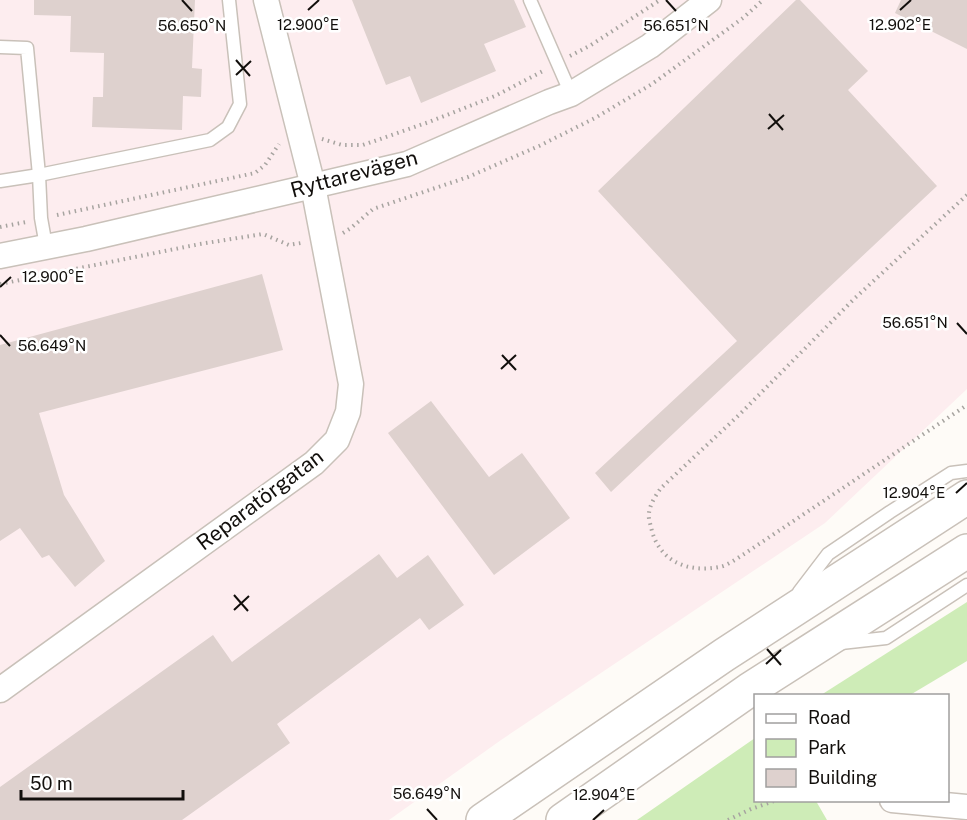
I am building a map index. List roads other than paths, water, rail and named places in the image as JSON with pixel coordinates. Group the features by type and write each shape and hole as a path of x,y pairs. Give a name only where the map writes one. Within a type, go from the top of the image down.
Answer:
{"highway":[{"path":"483,820 724,655 967,497"},
{"path":"563,820 749,690 967,550"}],"street":[{"name":"Reparatörgatan","path":"0,690 314,463 337,440 348,412 351,384 313,186 266,0"},
{"name":"Ryttarevägen","path":"0,256 407,164 571,94 650,46 709,0"},
{"path":"904,802 967,807"}],"lane":[{"path":"0,181 210,140 228,127 240,104 229,0"},
{"path":"530,0 571,94"},
{"path":"0,47 27,48 41,218 46,246"},
{"path":"779,619 828,554 951,473 967,471"},
{"path":"819,645 886,638 967,585"}]}
